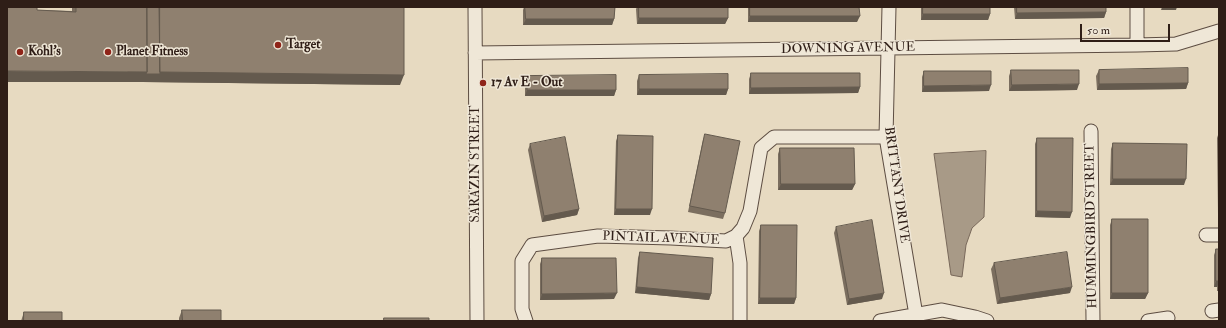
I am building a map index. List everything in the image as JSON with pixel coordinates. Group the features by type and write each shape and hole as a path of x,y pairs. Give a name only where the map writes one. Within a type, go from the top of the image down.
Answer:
{"street":[{"name":"SARAZIN STREET","path":"475,7 476,321"},
{"name":"BRITTANY DRIVE","path":"889,7 886,137 916,318"},
{"path":"1137,7 1137,45"},
{"name":"DOWNING AVENUE","path":"475,53 1176,44 1219,31"},
{"name":"HUMMINGBIRD STREET","path":"1091,131 1093,321"},
{"name":"PINTAIL AVENUE","path":"526,321 522,309 522,261 532,245 598,236 726,241 736,236 743,228 750,211 761,148 774,137 886,137"},
{"path":"736,236 740,263 740,321"},
{"path":"880,321 916,318 942,310 975,316 987,321"},
{"path":"1148,321 1168,318"}],"shaded area":[{"path":"986,151 984,217 972,228 966,245 962,277 951,275 934,154"}],"building":[{"path":"7,7 37,7 37,10 76,12 76,7 147,7 147,72 7,71"},
{"path":"147,7 159,7 160,74 146,74"},
{"name":"Target","path":"160,7 404,7 404,75 160,72"},
{"path":"525,7 615,7 614,19 526,19"},
{"path":"639,7 728,7 728,18 639,18"},
{"path":"750,7 859,7 860,16 750,16"},
{"path":"923,7 990,7 990,14 923,14"},
{"path":"1017,7 1106,7 1106,12 1017,13"},
{"path":"1188,68 1188,83 1099,84 1099,70"},
{"path":"1011,70 1079,70 1079,84 1012,85"},
{"path":"924,71 991,71 991,85 924,86"},
{"path":"751,73 860,73 860,87 751,88"},
{"path":"728,74 728,89 639,89 639,75"},
{"path":"616,75 616,90 527,90 527,76"},
{"path":"705,134 740,141 725,213 690,206"},
{"path":"618,135 653,136 652,209 616,209"},
{"path":"565,137 579,209 544,216 530,144"},
{"path":"1037,138 1073,138 1072,212 1037,211"},
{"path":"1113,143 1187,144 1186,179 1113,179"},
{"path":"780,148 854,148 855,184 781,184"},
{"path":"1112,219 1148,219 1148,293 1112,293"},
{"path":"872,220 884,293 849,299 836,227"},
{"path":"761,225 797,225 796,298 760,298"},
{"path":"1216,249 1219,249 1219,281 1216,281"},
{"path":"640,252 713,258 711,294 637,287"},
{"path":"1067,252 1072,287 1000,298 994,263"},
{"path":"542,258 616,258 617,293 542,294"},
{"path":"182,310 221,310 221,321 183,321"},
{"path":"24,312 62,312 62,321 24,321"},
{"path":"384,318 429,318 429,321 384,321"}],"place":[{"name":"Target","path":"278,45"},
{"name":"Kohl's","path":"20,52"},
{"name":"Planet Fitness","path":"108,52"},
{"name":"17 Av E - Out","path":"483,83"}]}
